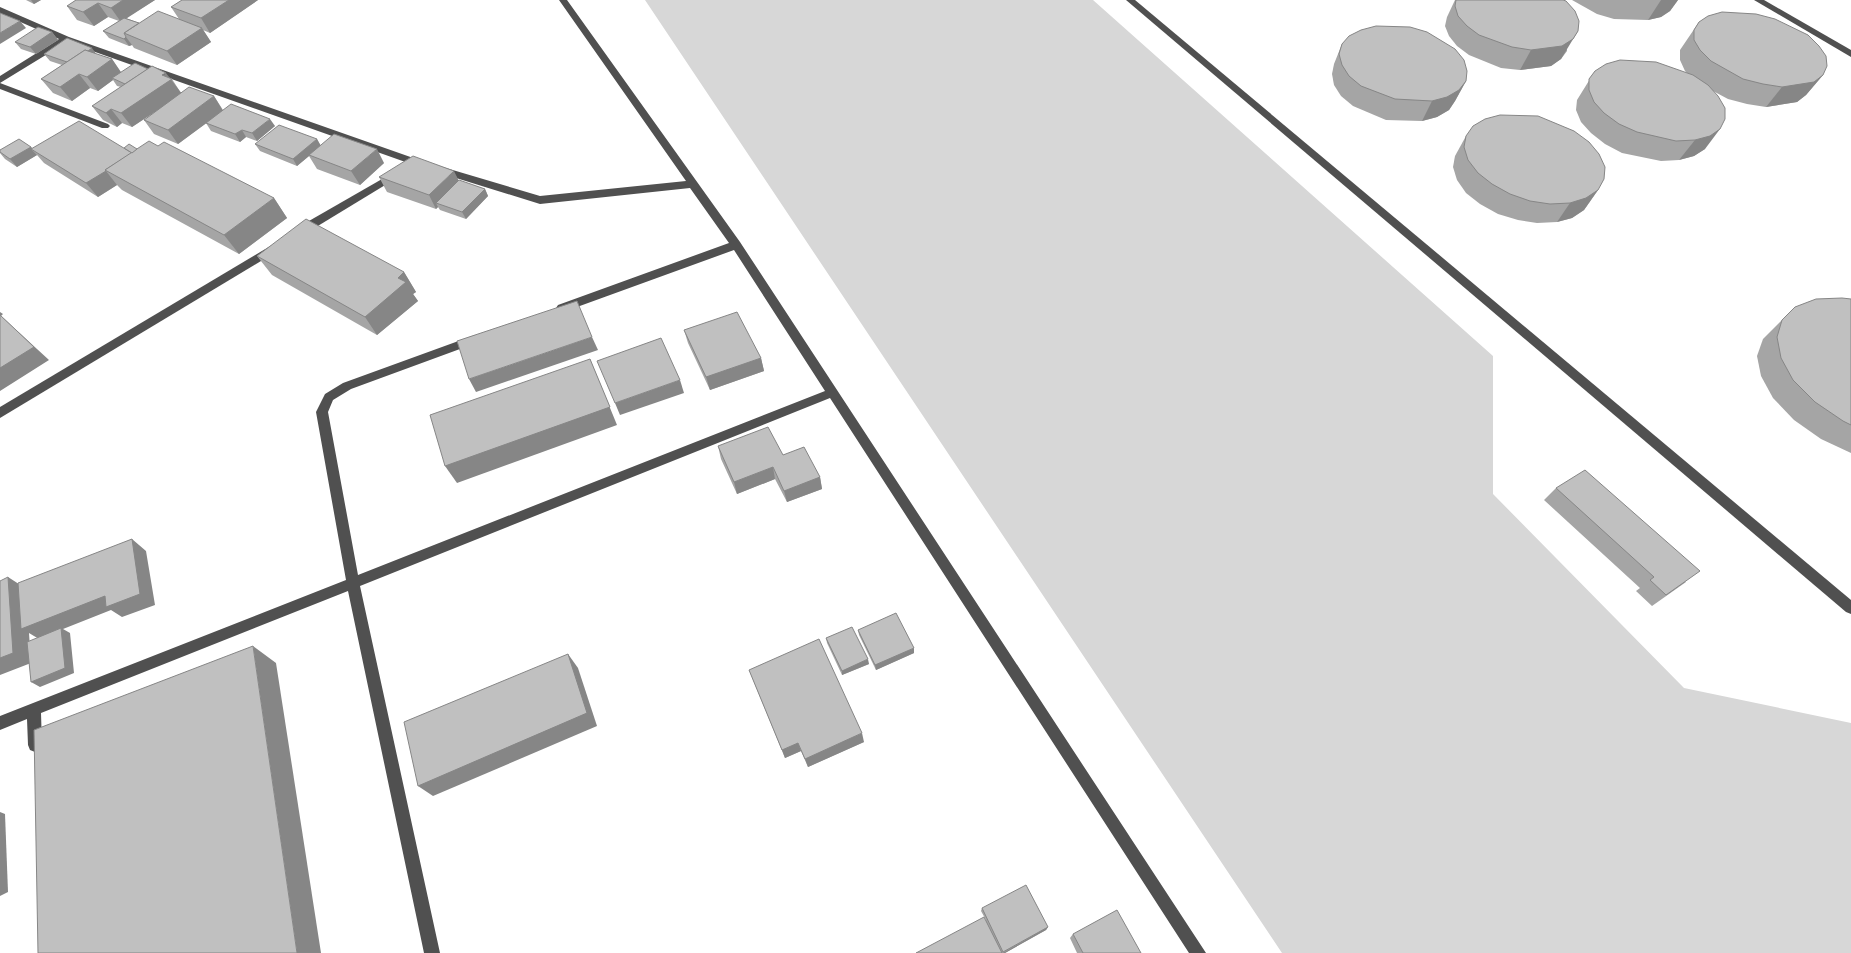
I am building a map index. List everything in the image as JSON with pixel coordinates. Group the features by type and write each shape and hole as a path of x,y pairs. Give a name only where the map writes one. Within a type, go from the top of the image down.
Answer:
{"street":[{"path":"562,0 736,245 1198,953"},
{"path":"1130,0 1851,608"},
{"path":"1758,0 1851,54"},
{"path":"0,10 66,39 415,162 540,200 694,184"},
{"path":"0,80 66,39"},
{"path":"0,86 105,126"},
{"path":"0,413 415,162"},
{"path":"550,312 736,245"},
{"path":"432,953 352,584 322,412 329,397 346,386 486,335"},
{"path":"0,723 831,393"},
{"path":"34,710 36,758"}],"shaded area":[{"path":"645,0 1093,0 1493,356 1493,494 1684,688 1851,723 1851,953 1282,953"}],"building":[{"path":"76,0 123,0 111,8 98,3 83,12 67,6"},
{"path":"182,0 229,0 201,18 171,7"},
{"path":"1456,0 1563,0 1575,11 1579,21 1578,31 1573,39 1562,46 1531,50 1512,47 1479,35 1467,26 1458,16 1455,6"},
{"path":"158,11 202,28 167,51 124,33"},
{"path":"1722,12 1756,14 1775,19 1808,35 1826,56 1827,66 1823,75 1814,82 1782,87 1743,79 1711,61 1700,50 1694,40 1694,30 1699,22 1708,16"},
{"path":"0,13 20,21 0,33"},
{"path":"124,18 139,23 124,33 126,37 124,39 103,31"},
{"path":"1376,26 1410,27 1427,32 1455,49 1464,60 1467,71 1466,81 1459,90 1447,97 1432,101 1395,99 1361,86 1349,76 1342,65 1339,54 1342,44 1349,36"},
{"path":"38,27 52,32 30,47 15,42"},
{"path":"67,38 92,48 88,51 85,50 67,62 44,54"},
{"path":"85,50 112,59 87,77 79,74 60,87 41,79"},
{"path":"1620,60 1656,62 1693,75 1708,85 1718,96 1725,108 1725,119 1720,129 1710,136 1695,140 1676,141 1637,132 1619,124 1604,113 1594,102 1589,90 1589,79 1595,71 1606,64"},
{"path":"135,63 148,69 125,84 112,78"},
{"path":"152,66 166,73 162,75 172,79 121,113 111,109 106,113 92,106"},
{"path":"189,87 214,96 168,130 144,120"},
{"path":"231,104 270,119 252,133 242,130 235,134 206,123"},
{"path":"1500,115 1538,116 1574,131 1589,142 1599,154 1605,167 1604,179 1598,190 1586,198 1570,203 1550,204 1530,201 1510,194 1492,184 1478,173 1468,160 1464,147 1466,136 1473,126 1485,119"},
{"path":"79,121 132,153 86,183 31,149"},
{"path":"279,125 317,139 293,159 255,144"},
{"path":"334,134 377,149 351,171 309,155"},
{"path":"19,139 31,147 10,159 0,152 0,150"},
{"path":"149,141 158,146 164,142 274,198 224,235 105,170"},
{"path":"129,144 137,149 132,153 124,148"},
{"path":"413,156 454,171 429,195 379,177"},
{"path":"459,180 485,189 462,212 436,203"},
{"path":"306,219 404,272 398,278 406,282 365,317 257,256"},
{"path":"1816,299 1851,299 1851,425 1815,402 1793,380 1781,358 1777,337 1782,320 1795,307"},
{"path":"577,301 592,337 469,379 457,341"},
{"path":"737,312 761,358 706,377 684,330"},
{"path":"0,315 34,347 0,368"},
{"path":"661,338 680,380 615,403 597,361"},
{"path":"590,359 610,407 445,466 430,415"},
{"path":"768,427 783,455 804,447 820,477 784,491 773,467 734,482 718,446"},
{"path":"1585,470 1700,571 1666,595 1650,580 1654,577 1556,488"},
{"path":"132,539 140,594 106,607 105,596 21,629 18,583"},
{"path":"8,577 13,653 0,658 0,581"},
{"path":"896,613 914,648 875,665 858,630"},
{"path":"852,627 868,659 842,671 826,638"},
{"path":"61,628 65,668 31,682 27,642"},
{"path":"819,639 862,733 805,759 798,743 782,750 749,670"},
{"path":"253,646 297,953 38,953 34,730"},
{"path":"568,654 587,713 418,786 404,722"},
{"path":"1026,885 1048,927 1003,952 982,908"},
{"path":"1117,910 1141,953 1083,953 1073,934"},
{"path":"984,917 1002,953 916,953"}]}
